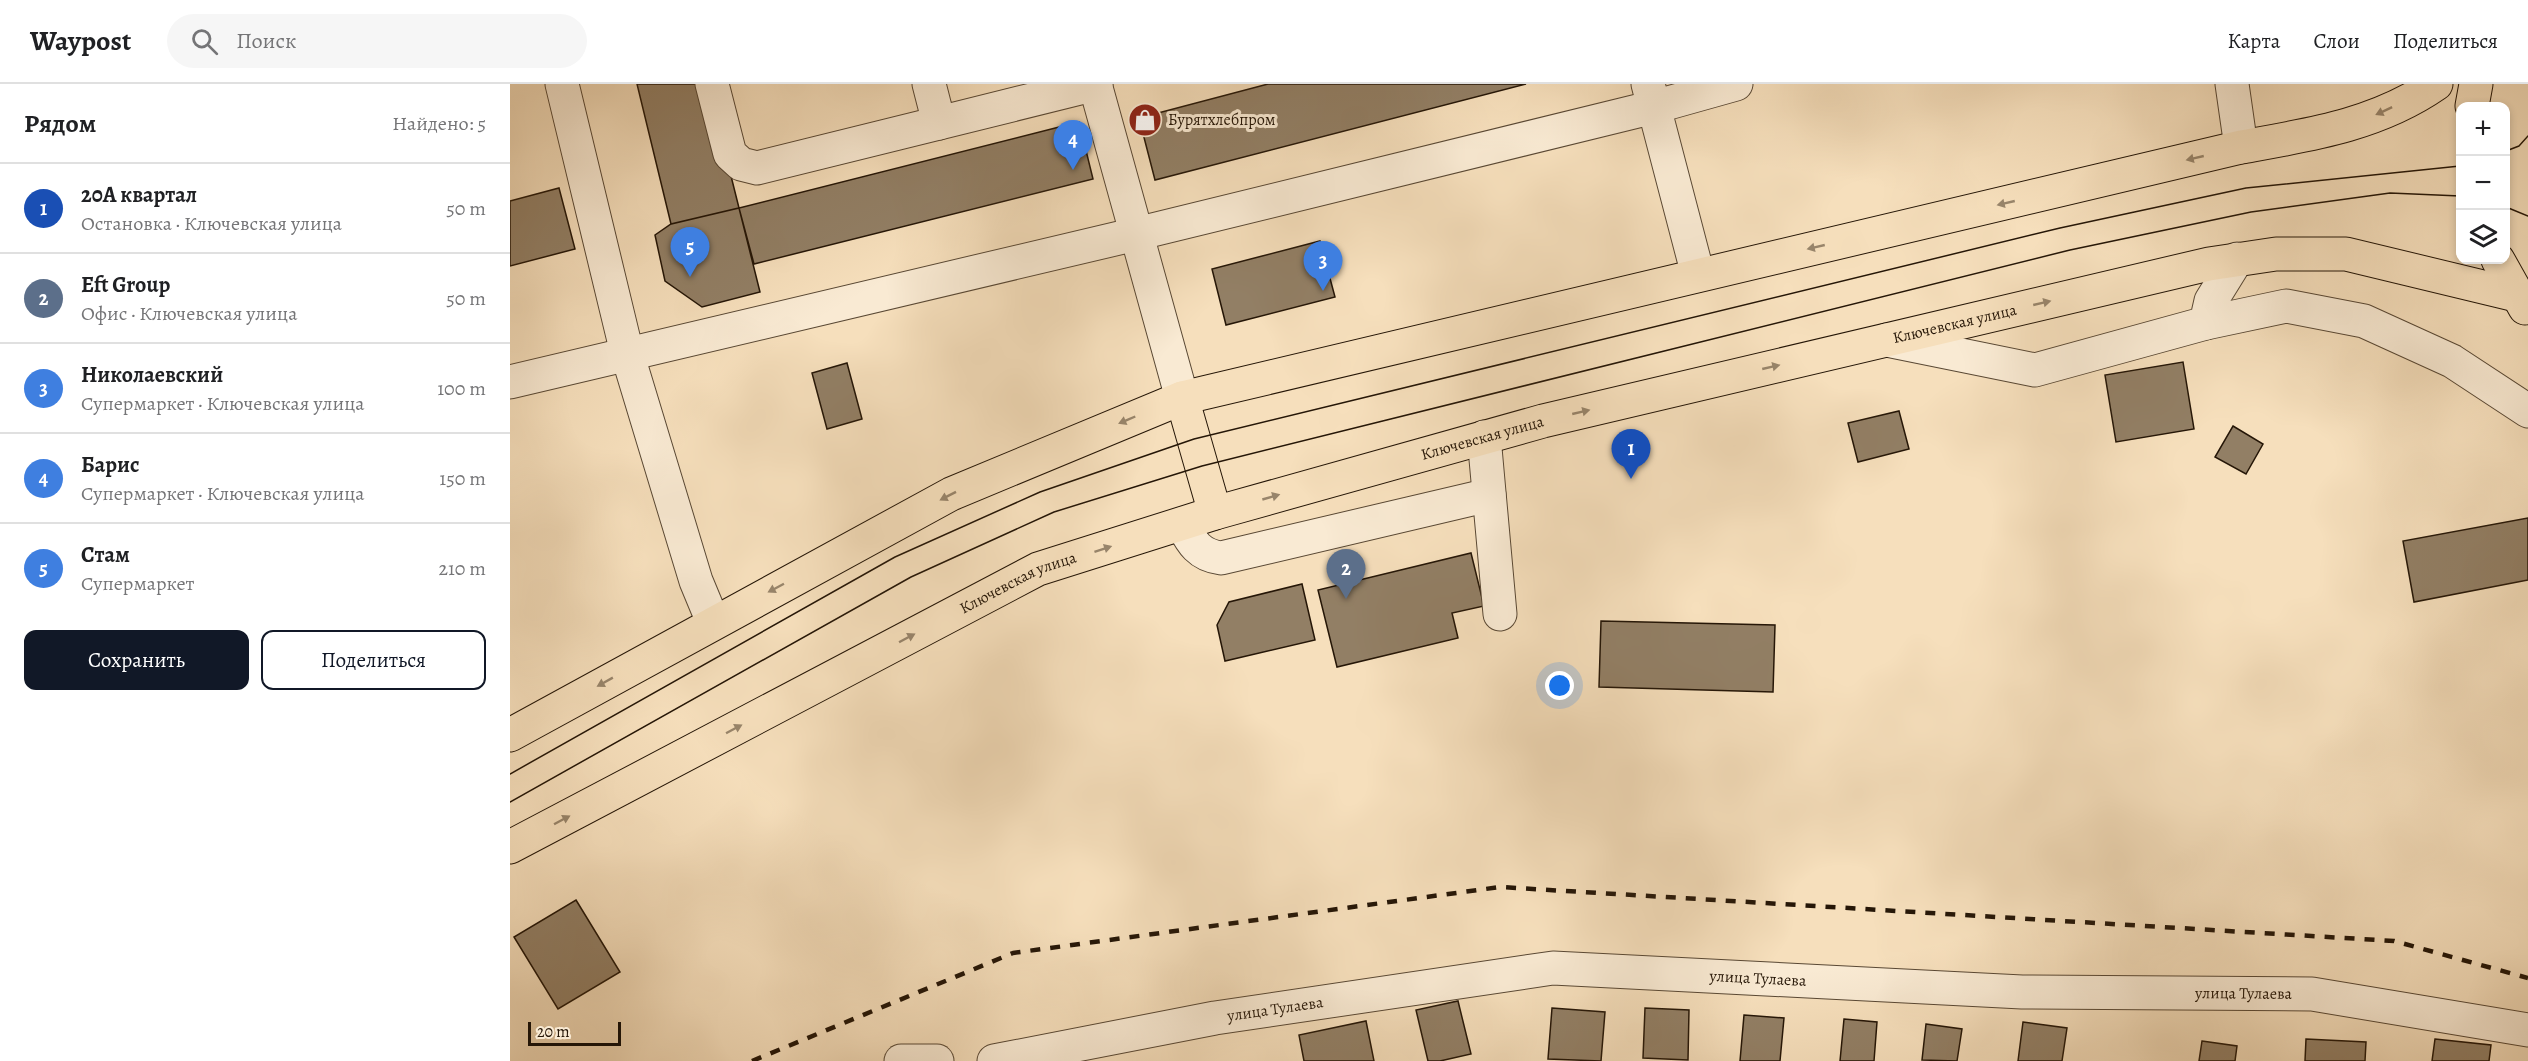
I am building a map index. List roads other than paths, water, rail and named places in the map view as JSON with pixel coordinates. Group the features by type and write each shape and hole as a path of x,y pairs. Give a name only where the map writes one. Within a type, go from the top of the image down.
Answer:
{"main road":[{"path":"510,735 713,622 951,494 1182,398 2241,147 2330,132 2378,114 2436,84"},
{"path":"2473,102 2476,84"},
{"name":"Ключевская улица","path":"510,847 1038,569 1215,513 1542,421 2209,264 2277,254 2346,254 2522,304"},
{"path":"2500,264 2522,304"},
{"path":"1182,398 1215,513"}],"street":[{"path":"562,84 627,353 696,581 713,622"},
{"path":"712,84 730,154 741,164 757,168 1095,84 1182,398"},
{"path":"929,84 939,123"},
{"path":"510,382 1136,234 1651,95 1736,84"},
{"path":"2232,84 2241,147"},
{"path":"1651,95 1698,275"},
{"path":"2206,323 2211,301 2237,259"},
{"path":"1887,340 2035,370 2206,323 2286,306 2364,321 2452,361 2528,411"},
{"path":"1484,437 1500,614"},
{"path":"1182,524 1194,546 1210,556 1221,558 1489,495"},
{"name":"улица Тулаева","path":"994,1061 1215,1018 1553,968 2022,992 2312,994 2528,1030"},
{"path":"901,1061 937,1061"}],"tram line":[{"path":"2510,149 2519,146 2528,136"},
{"path":"510,774 895,557 1040,492 1194,439 2060,228 2246,188 2456,166"},
{"path":"510,802 911,577 1054,512 1202,466 2070,250 2251,212 2390,193 2456,196"},
{"path":"2510,209 2528,216"}],"railway":[{"path":"752,1061 1013,953 1500,887 2394,941 2528,978"}],"place":[{"name":"Бурятхлебпром","path":"1145,120"},
{"name":"Барис","path":"1073,170"},
{"name":"Стам","path":"690,277"},
{"name":"Николаевский","path":"1323,291"},
{"name":"20А квартал","path":"1631,479"},
{"name":"Eft Group","path":"1346,599"}]}
